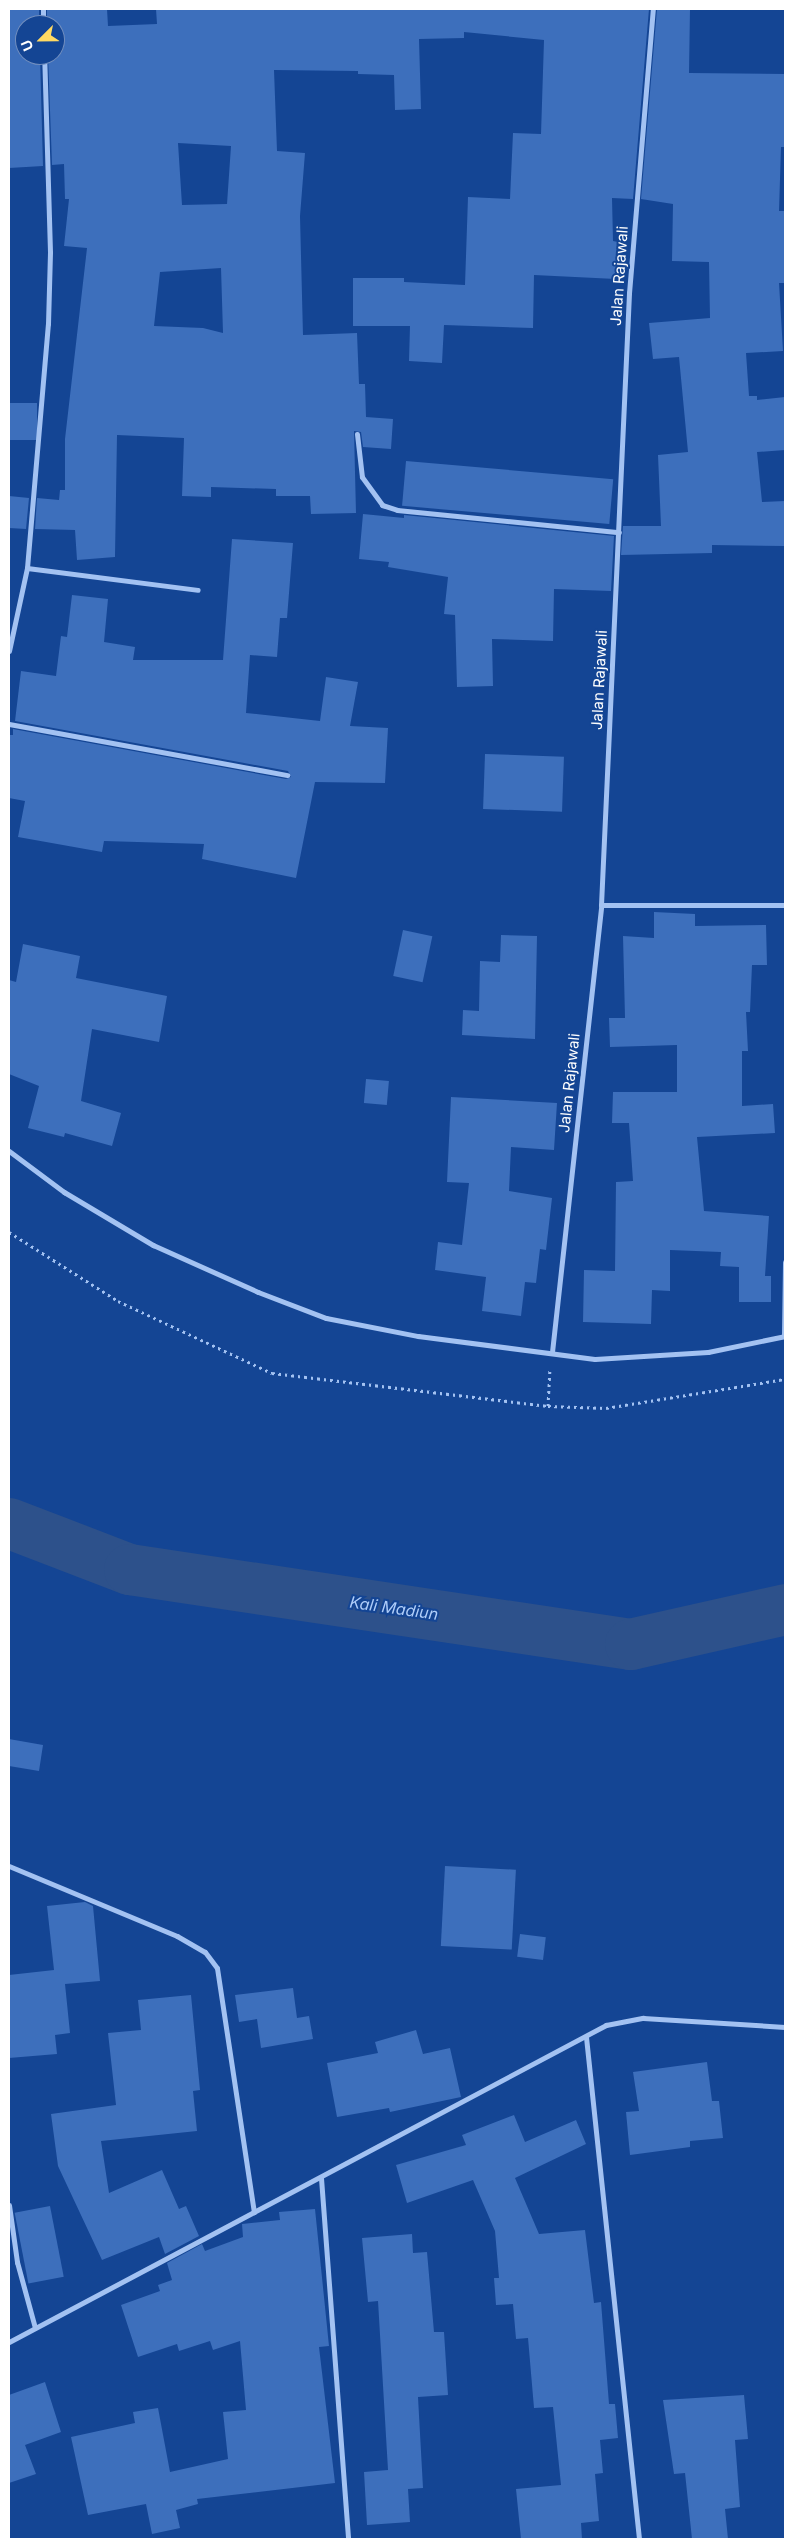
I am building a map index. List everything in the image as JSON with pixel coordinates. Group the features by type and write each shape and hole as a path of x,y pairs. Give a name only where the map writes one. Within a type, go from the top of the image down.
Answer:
{"street":[{"name":"Jalan Rajawali","path":"552,1352 601,905 629,293 653,9"},
{"path":"9,651 27,568 48,324 50,252 44,65"},
{"path":"357,434 362,477 382,505 397,510 619,532"},
{"path":"27,568 198,590"},
{"path":"9,724 287,775"},
{"path":"601,905 785,905"},
{"path":"9,1151 64,1192 153,1245 258,1292 326,1318 418,1336 595,1359 708,1352 785,1336 785,1262"},
{"path":"9,1866 177,1936 205,1952 217,1968 254,2212"},
{"path":"9,2342 606,2025 643,2018 785,2027"},
{"path":"586,2037 640,2539"},
{"path":"320,2178 348,2539"},
{"path":"9,2205 16,2262 35,2328"}],"path":[{"path":"9,1232 118,1302 272,1373 548,1406 606,1408 785,1379"},
{"path":"548,1406 552,1352"}],"building":[{"path":"9,9 39,9 39,15 15,15 15,65 40,65 43,166 9,168"},
{"path":"47,9 107,9 108,26 157,24 156,9 649,9 633,199 612,198 613,241 618,242 616,279 534,275 533,328 444,325 442,363 409,361 410,326 353,326 353,278 404,278 404,282 465,285 468,197 510,199 513,133 541,134 544,40 464,32 464,38 419,39 421,109 395,110 394,75 358,74 358,71 274,70 277,151 305,153 300,216 303,335 357,333 359,384 365,384 366,417 393,419 391,449 363,447 361,432 354,431 356,513 311,514 310,496 276,496 276,489 211,487 211,497 182,496 184,438 117,435 115,557 77,560 75,530 35,529 37,498 59,500 60,490 65,490 65,439 87,248 64,246 69,199 65,199 64,164 52,165 48,65 65,65 65,15 47,15","holes":["178,143 231,146 227,204 182,205","221,268 223,333 203,328 154,326 160,272"]},
{"path":"657,9 690,9 689,73 785,74 785,147 781,147 779,211 785,211 785,283 779,283 783,351 746,353 749,396 757,396 757,400 785,397 785,450 757,452 762,502 785,501 785,546 712,545 712,553 621,555 623,526 661,526 658,455 688,452 679,357 653,359 649,323 710,318 709,262 672,261 673,204 641,199"},
{"path":"9,403 37,403 37,440 9,440"},
{"path":"406,461 613,479 609,524 402,506"},
{"path":"9,496 29,498 26,529 9,528"},
{"path":"363,514 404,518 404,515 614,536 611,591 554,589 553,641 492,639 493,686 457,687 455,615 444,614 448,577 388,567 389,562 359,559"},
{"path":"232,539 293,543 287,618 280,618 277,657 250,655 246,713 320,721 326,677 358,682 350,726 388,728 385,783 315,782 296,878 202,859 204,844 104,841 102,852 18,837 25,801 9,798 9,735 13,735 13,729 286,779 291,777 288,771 15,721 21,671 56,676 61,636 67,637 72,595 108,599 104,642 135,647 133,660 223,660"},
{"path":"485,754 564,757 562,812 483,809"},
{"path":"654,912 695,914 695,926 766,925 767,965 752,965 750,1012 746,1012 748,1051 742,1051 742,1106 773,1104 775,1133 697,1137 704,1211 769,1216 765,1276 771,1276 771,1302 739,1302 739,1267 720,1266 721,1252 670,1250 670,1291 652,1290 651,1324 583,1322 584,1270 615,1271 616,1182 633,1181 629,1123 612,1123 613,1092 677,1092 677,1045 610,1047 609,1018 625,1018 623,936 654,938"},
{"path":"403,930 432,936 423,982 393,976"},
{"path":"501,935 537,936 535,1039 462,1035 463,1010 479,1011 480,961 500,962"},
{"path":"23,944 80,956 76,978 167,996 159,1042 92,1029 81,1101 121,1113 112,1146 65,1133 64,1137 28,1128 39,1086 9,1074 9,980 16,982"},
{"path":"366,1079 389,1081 387,1105 364,1103"},
{"path":"451,1097 557,1103 554,1150 511,1147 509,1191 552,1198 546,1250 540,1249 536,1283 525,1282 521,1316 482,1311 486,1277 435,1270 438,1242 462,1245 469,1183 447,1182"},
{"path":"9,1739 43,1745 39,1771 9,1766"},
{"path":"445,1866 516,1870 512,1950 441,1946"},
{"path":"85,1902 93,1906 100,1981 65,1984 70,2033 55,2035 57,2054 9,2058 9,1975 54,1970 47,1906"},
{"path":"520,1934 546,1937 543,1960 517,1957"},
{"path":"293,1988 297,2018 309,2016 313,2039 261,2048 257,2019 239,2022 235,1995"},
{"path":"191,1995 200,2090 193,2091 197,2131 101,2141 109,2193 162,2170 179,2209 186,2206 199,2236 165,2254 159,2237 102,2260 58,2166 51,2114 116,2105 108,2033 141,2030 138,2000"},
{"path":"416,2030 423,2054 450,2048 461,2097 390,2112 389,2108 337,2117 327,2063 378,2053 375,2042"},
{"path":"707,2062 712,2101 719,2101 723,2138 690,2141 690,2147 630,2155 626,2112 639,2111 633,2072"},
{"path":"514,2115 525,2142 576,2120 586,2144 515,2178 539,2234 585,2230 594,2303 601,2302 609,2404 615,2404 618,2438 600,2440 603,2473 595,2474 599,2521 581,2523 582,2539 521,2539 516,2489 561,2485 553,2407 534,2408 528,2338 516,2339 513,2304 496,2305 494,2278 499,2278 495,2231 473,2180 407,2203 396,2165 466,2145 462,2135"},
{"path":"50,2206 64,2277 28,2284 15,2213"},
{"path":"315,2209 329,2346 319,2347 335,2483 197,2499 198,2504 176,2510 180,2528 152,2534 146,2504 88,2515 71,2437 135,2423 133,2412 158,2408 170,2472 228,2459 223,2412 246,2410 240,2341 213,2350 210,2341 179,2351 177,2344 138,2357 121,2305 160,2291 158,2285 172,2280 167,2263 202,2244 205,2251 243,2237 242,2224 280,2220 279,2212"},
{"path":"412,2234 413,2253 427,2252 434,2332 444,2332 448,2395 418,2397 423,2488 408,2489 410,2522 367,2525 364,2472 388,2470 378,2301 368,2302 362,2238"},
{"path":"45,2382 61,2432 25,2445 36,2474 9,2483 9,2395"},
{"path":"744,2395 748,2439 735,2440 740,2507 725,2509 728,2539 692,2539 685,2473 674,2474 663,2400"}],"waterway":[{"name":"Kali Madiun","path":"9,1523 129,1569 630,1644 785,1609"}]}
